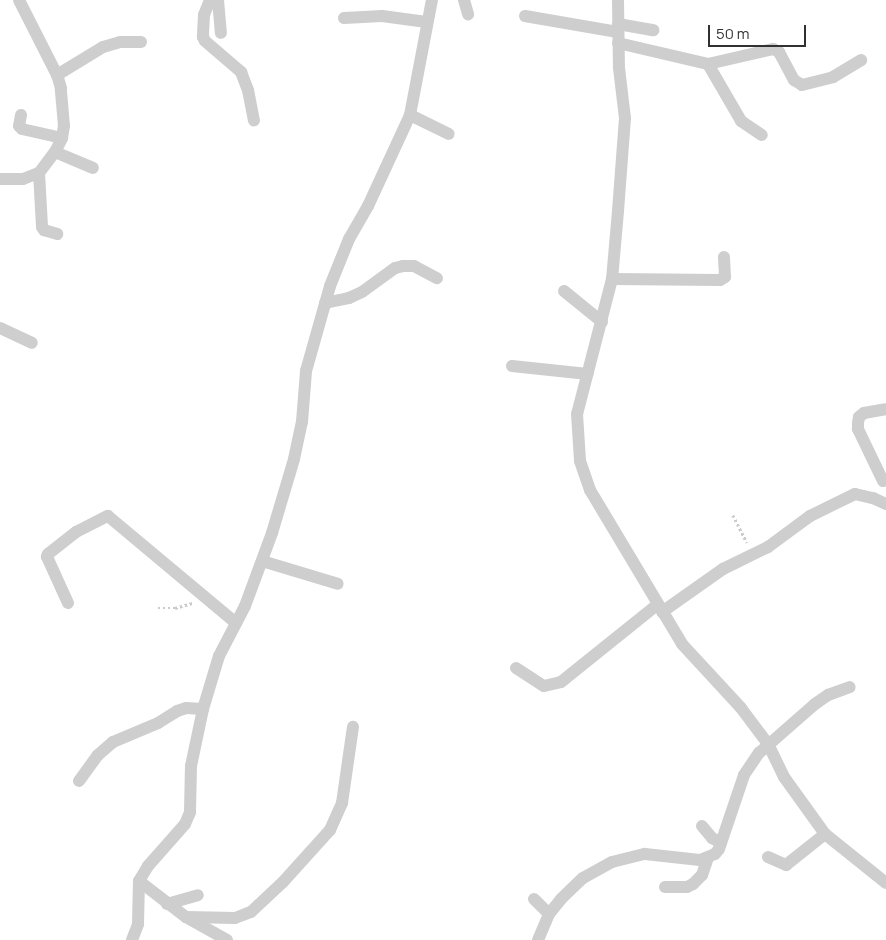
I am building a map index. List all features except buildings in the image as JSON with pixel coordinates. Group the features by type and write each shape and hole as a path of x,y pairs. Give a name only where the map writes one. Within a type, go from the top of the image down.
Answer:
{"street":[{"path":"0,179 23,179 39,173 55,152 62,138 64,113 57,75 19,0"},
{"path":"210,0 204,15 203,37 205,42 241,72 248,90 254,120"},
{"path":"218,0 221,34"},
{"path":"133,936 138,924 139,881 148,866 185,824 190,812 192,766 203,709 219,656 236,624 262,561 294,459 302,422 306,371 325,303 348,239 368,206 410,115 432,0"},
{"path":"464,0 468,14"},
{"path":"618,0 618,33 626,118 612,279 577,414 580,461 590,490 682,644 742,708 768,744 784,777 824,834 886,883"},
{"path":"344,18 382,16 427,22"},
{"path":"525,16 618,33 708,64 773,49 780,52 794,80 802,85 833,78 861,60"},
{"path":"618,33 652,30"},
{"path":"57,75 103,47 120,42 142,42"},
{"path":"708,64 741,121 762,135"},
{"path":"21,114 19,126 22,129 62,138"},
{"path":"410,115 449,134"},
{"path":"55,152 93,168"},
{"path":"39,173 42,227 44,230 58,234"},
{"path":"612,279 720,280 725,277 724,257"},
{"path":"325,303 349,298 396,268 403,266 414,266 437,278"},
{"path":"564,291 602,322"},
{"path":"0,328 32,343"},
{"path":"512,366 588,374"},
{"path":"516,668 544,686 561,682 660,608 723,569 768,547 810,516 884,480 858,429 858,423 859,417 864,413 886,408"},
{"path":"855,494 873,498 886,504"},
{"path":"68,603 47,557 48,554 76,532 108,516 236,624"},
{"path":"262,561 338,584"},
{"path":"538,940 549,914 561,899 583,878 629,856 645,854 683,859 708,858 715,854 721,843 744,775 768,744 822,700 850,687"},
{"path":"79,781 98,755 113,742 158,723 177,711 186,708 203,709"},
{"path":"186,917 228,919 246,914 283,882 330,830 342,804 353,727"},
{"path":"702,826 712,838 721,843"},
{"path":"768,857 786,865 824,834"},
{"path":"665,887 687,887 693,884 702,876 708,858"},
{"path":"139,881 186,917 227,940"},
{"path":"167,904 198,895"},
{"path":"534,899 549,914"}],"path":[{"path":"733,515 753,554"},
{"path":"158,608 175,608 206,599"}]}
